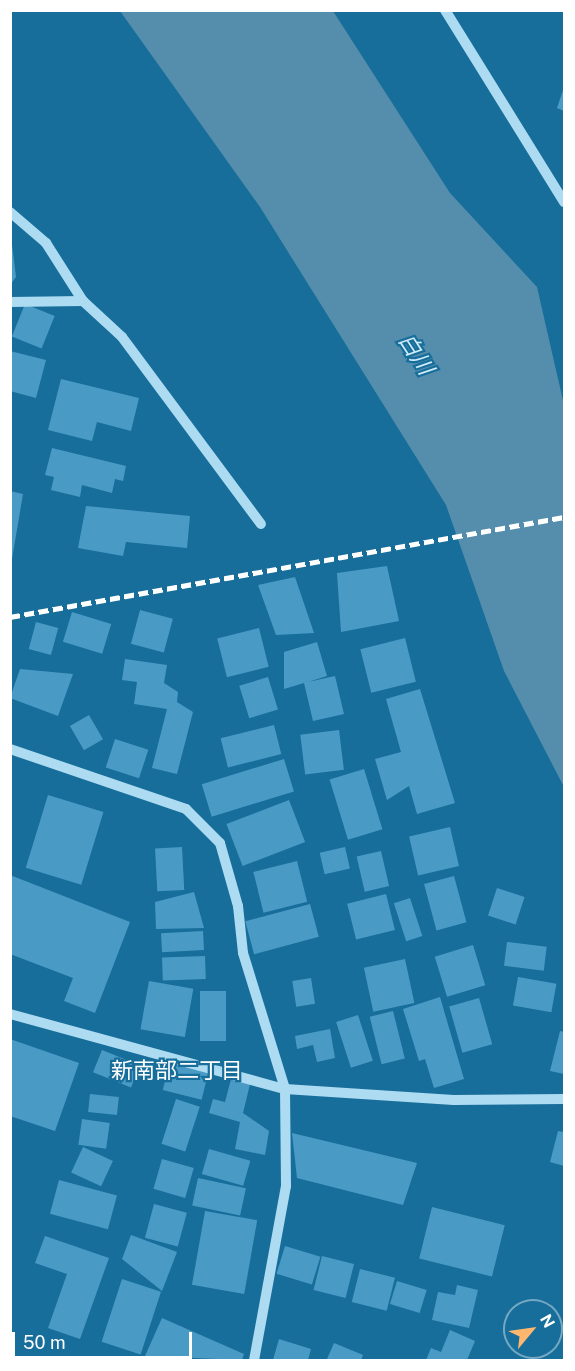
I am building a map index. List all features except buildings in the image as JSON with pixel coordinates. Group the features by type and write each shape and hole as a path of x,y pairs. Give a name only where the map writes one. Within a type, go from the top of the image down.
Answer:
{"street":[{"path":"445,10 564,202"},
{"path":"10,212 46,243 83,301 122,337 261,524"},
{"path":"10,302 83,301"},
{"path":"10,749 186,809 220,843 237,906 243,953 285,1089 286,1186 254,1360"},
{"path":"10,1014 285,1089 454,1100 564,1099"}],"water":[{"name":"白川","path":"120,11 333,11 450,193 537,287 564,405 564,787 504,671 446,505 260,207"}],"railway":[{"path":"10,617 564,517"}],"district":[{"name":"新南部二丁目","path":"177,1071"}]}
